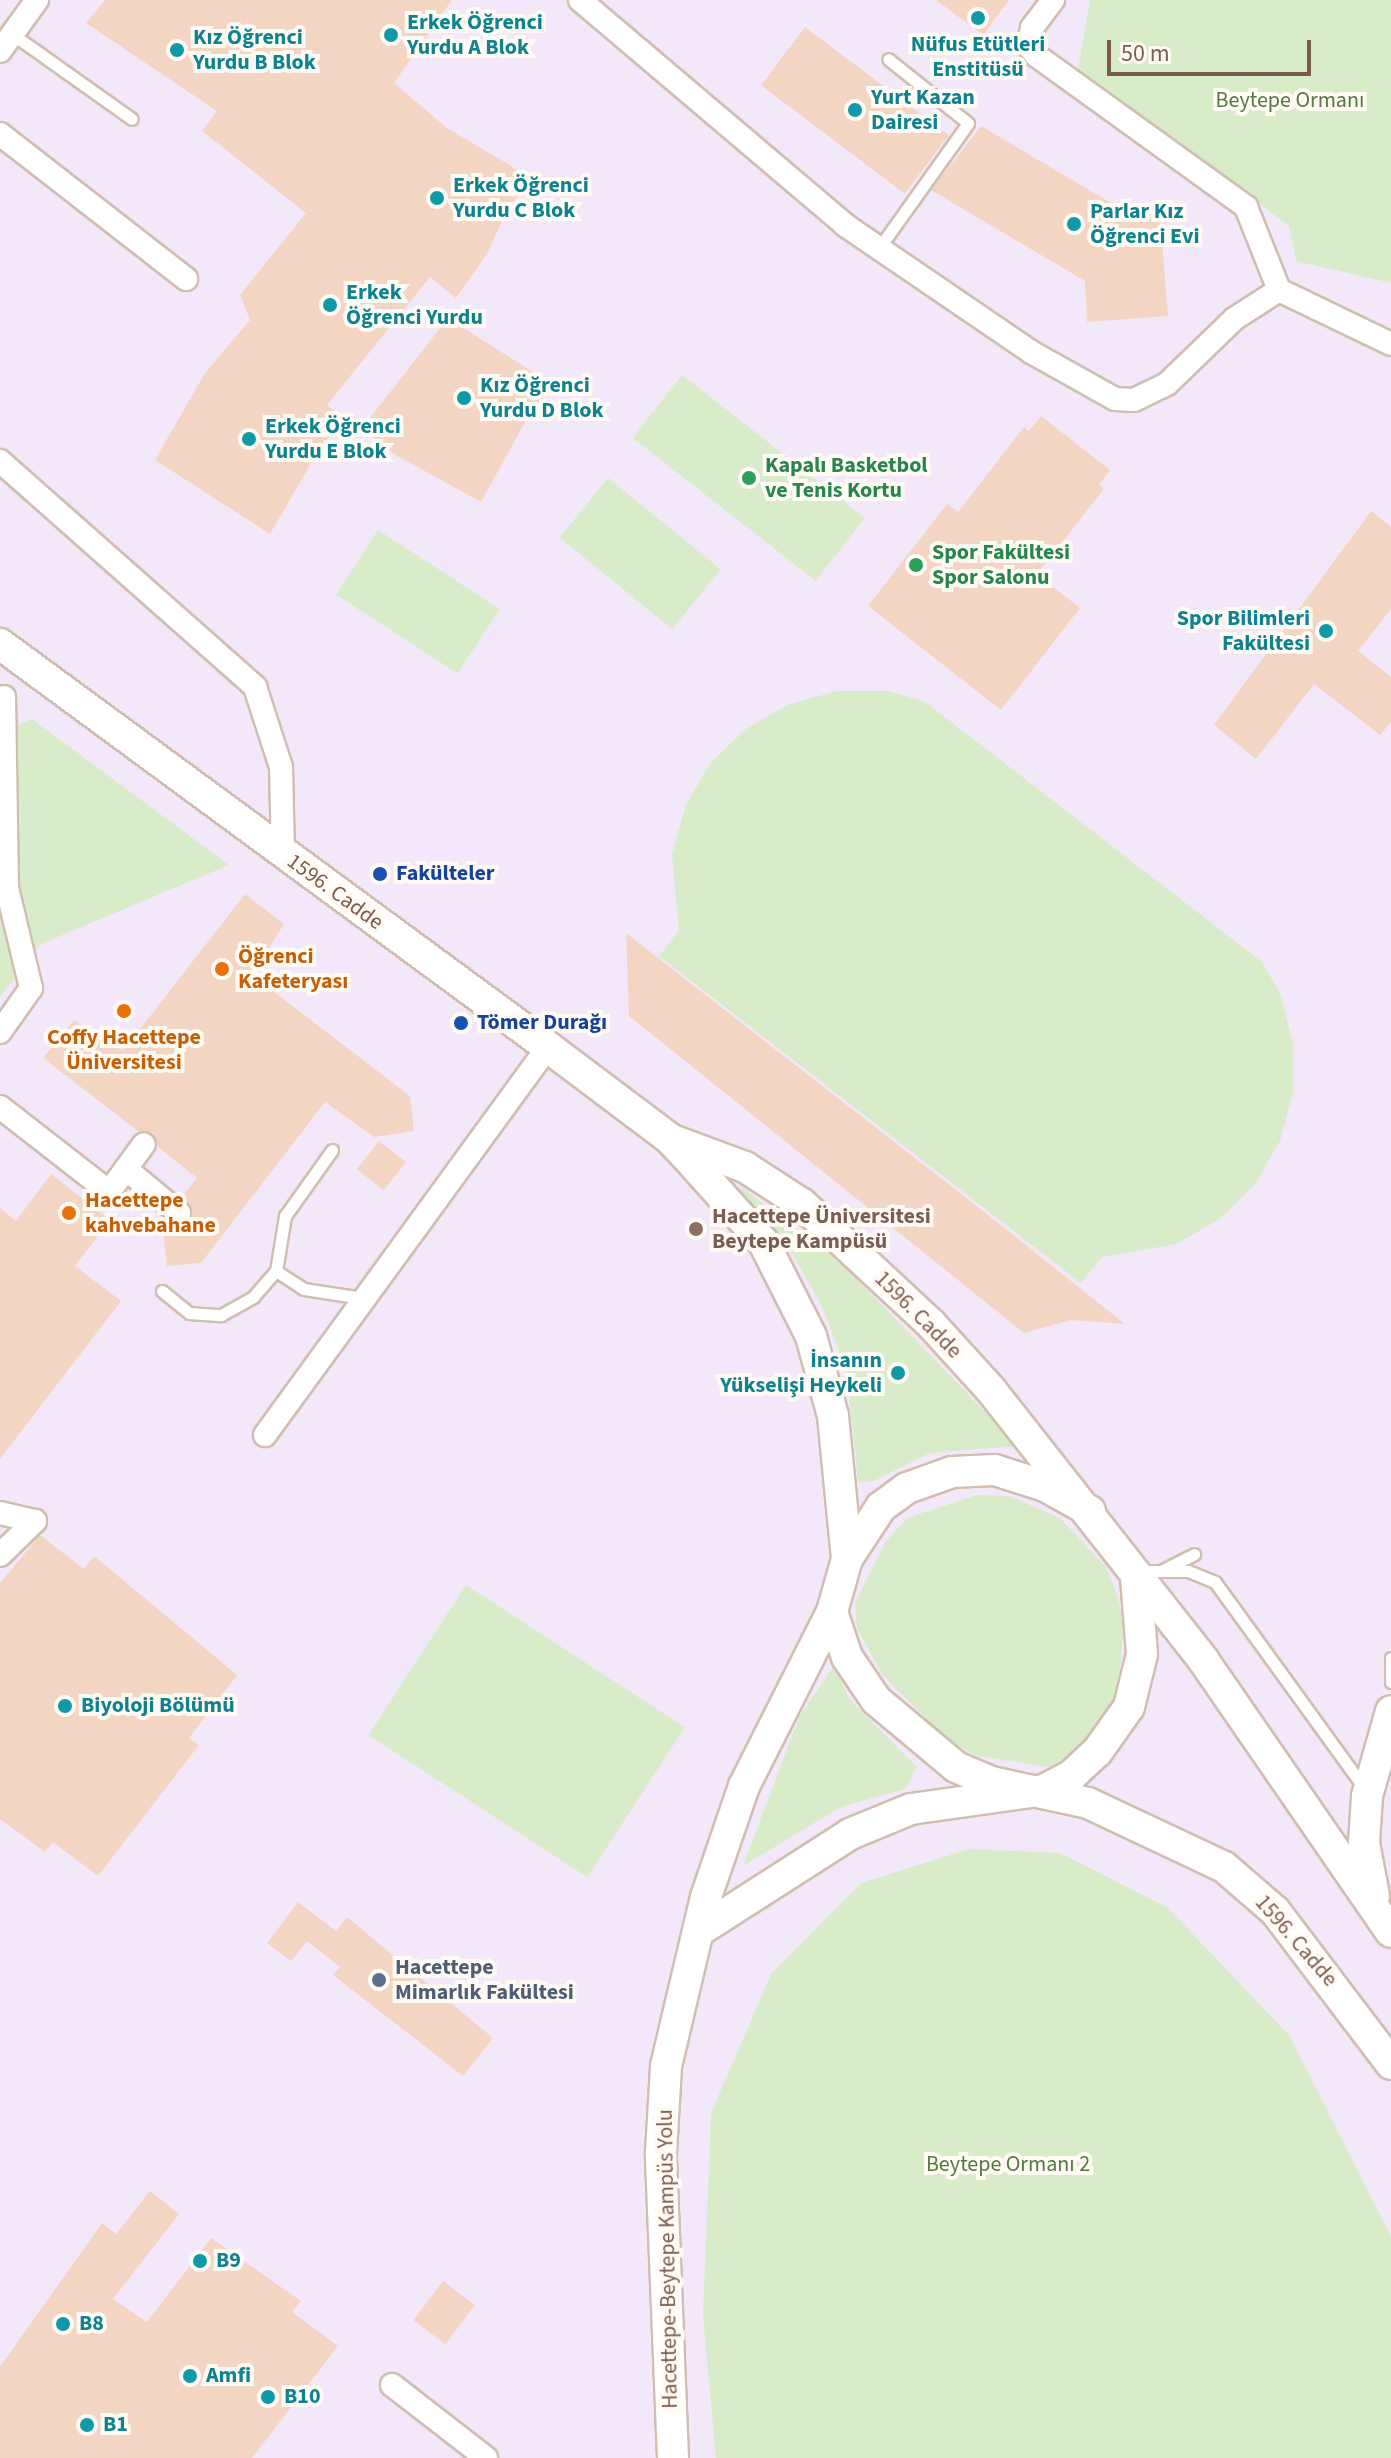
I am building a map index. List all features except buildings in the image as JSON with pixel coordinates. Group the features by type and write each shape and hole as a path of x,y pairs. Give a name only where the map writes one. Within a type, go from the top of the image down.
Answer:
{"street":[{"path":"7,44 37,0"},
{"path":"580,0 879,248 1031,352 1115,399 1134,400 1167,384 1234,319 1279,290"},
{"path":"1053,0 1028,45 1246,207 1279,290 1391,344"},
{"path":"0,134 186,279"},
{"path":"0,461 255,687 281,767 283,855"},
{"name":"1596. Cadde","path":"0,644 670,1139 764,1243 811,1336 833,1416 847,1559"},
{"path":"0,1032 31,988 7,888 2,699 28,666"},
{"path":"265,1435 548,1047"},
{"path":"1,1108 109,1192 144,1144"},
{"name":"1596. Cadde","path":"670,1139 745,1167 802,1204 931,1324 1090,1511 1149,1570 1384,1922"},
{"path":"126,1169 179,1213"},
{"name":"1596. Cadde","path":"1090,1511 1016,1475 952,1472 928,1478 881,1507 847,1559 832,1612 859,1677 908,1730 980,1777 1088,1803 1224,1867 1275,1911 1391,2064"},
{"path":"0,1513 35,1521 0,1555"},
{"path":"699,1931 850,1834 911,1809 1044,1790 1097,1752 1129,1707 1142,1654 1149,1570"},
{"name":"Hacettepe-Beytepe Kampüs Yolu","path":"673,2458 661,2153 666,2066 699,1931 744,1786 832,1612"},
{"path":"1384,1922 1364,1843 1367,1796 1391,1711"},
{"path":"392,2385 486,2458"}],"lane":[{"path":"7,44 132,119"},
{"path":"879,248 968,123 888,59"},
{"path":"162,1291 189,1313 221,1315 253,1297 276,1271 285,1216 332,1150"},
{"path":"276,1271 304,1289 362,1298"},
{"path":"1149,1570 1194,1554"},
{"path":"1149,1570 1202,1573 1215,1582 1355,1769 1367,1796"},
{"path":"1391,1658 1391,1682"}],"shaded area":[{"name":"Hacettepe Üniversitesi Beytepe Kampüsü","path":"0,0 1391,0 1391,2458 0,2458"}],"green space":[{"name":"Beytepe Ormanı","path":"1090,0 1391,0 1391,283 1296,261 1289,226 1078,69"},
{"name":"Kapalı Basketbol ve Tenis Kortu","path":"682,375 865,518 816,581 633,438"},
{"path":"608,478 721,569 672,629 560,538"},
{"path":"378,530 500,609 458,674 336,595"},
{"path":"837,691 887,691 924,701 1262,962 1281,995 1293,1044 1293,1093 1280,1141 1255,1184 1220,1219 1176,1244 1102,1257 1081,1283 659,956 679,930 672,855 685,807 710,763 746,729 789,704"},
{"path":"32,719 229,865 41,944 0,997 0,732"},
{"path":"743,1188 847,1269 1018,1446 930,1453 874,1481 858,1482 847,1373 823,1308 787,1244 736,1193"},
{"path":"977,1495 1009,1496 1060,1518 1105,1566 1117,1594 1124,1624 1118,1693 1077,1753 1049,1767 974,1755 944,1737 882,1674 857,1629 855,1603 886,1541 907,1518"},
{"path":"466,1585 685,1727 587,1877 369,1735"},
{"path":"834,1666 849,1699 917,1767 905,1789 841,1807 743,1866 799,1717"},
{"name":"Beytepe Ormanı 2","path":"969,1849 1060,1853 1167,1907 1289,2035 1391,2236 1391,2458 716,2458 703,2316 711,2113 771,1974 861,1883"}],"place":[{"name":"Nüfus Etütleri Enstitüsü","path":"978,18"},
{"name":"Erkek Öğrenci Yurdu A Blok","path":"391,35"},
{"name":"Kız Öğrenci Yurdu B Blok","path":"177,50"},
{"name":"Yurt Kazan Dairesi","path":"855,110"},
{"name":"Erkek Öğrenci Yurdu C Blok","path":"437,198"},
{"name":"Parlar Kız Öğrenci Evi","path":"1074,224"},
{"name":"Erkek Öğrenci Yurdu","path":"330,305"},
{"name":"Kız Öğrenci Yurdu D Blok","path":"464,398"},
{"name":"Erkek Öğrenci Yurdu E Blok","path":"249,439"},
{"name":"Kapalı Basketbol ve Tenis Kortu","path":"749,478"},
{"name":"Spor Fakültesi Spor Salonu","path":"916,565"},
{"name":"Spor Bilimleri Fakültesi","path":"1326,631"},
{"name":"Fakülteler","path":"380,874"},
{"name":"Öğrenci Kafeteryası","path":"222,969"},
{"name":"Coffy Hacettepe Üniversitesi","path":"124,1011"},
{"name":"Tömer Durağı","path":"461,1023"},
{"name":"Hacettepe kahvebahane","path":"69,1213"},
{"name":"Hacettepe Üniversitesi Beytepe Kampüsü","path":"696,1229"},
{"name":"İnsanın Yükselişi Heykeli","path":"898,1373"},
{"name":"Biyoloji Bölümü","path":"65,1706"},
{"name":"Hacettepe Mimarlık Fakültesi","path":"379,1980"},
{"name":"B9","path":"200,2261"},
{"name":"B8","path":"63,2324"},
{"name":"Amfi","path":"190,2376"},
{"name":"B10","path":"268,2397"},
{"name":"B1","path":"87,2425"}]}
